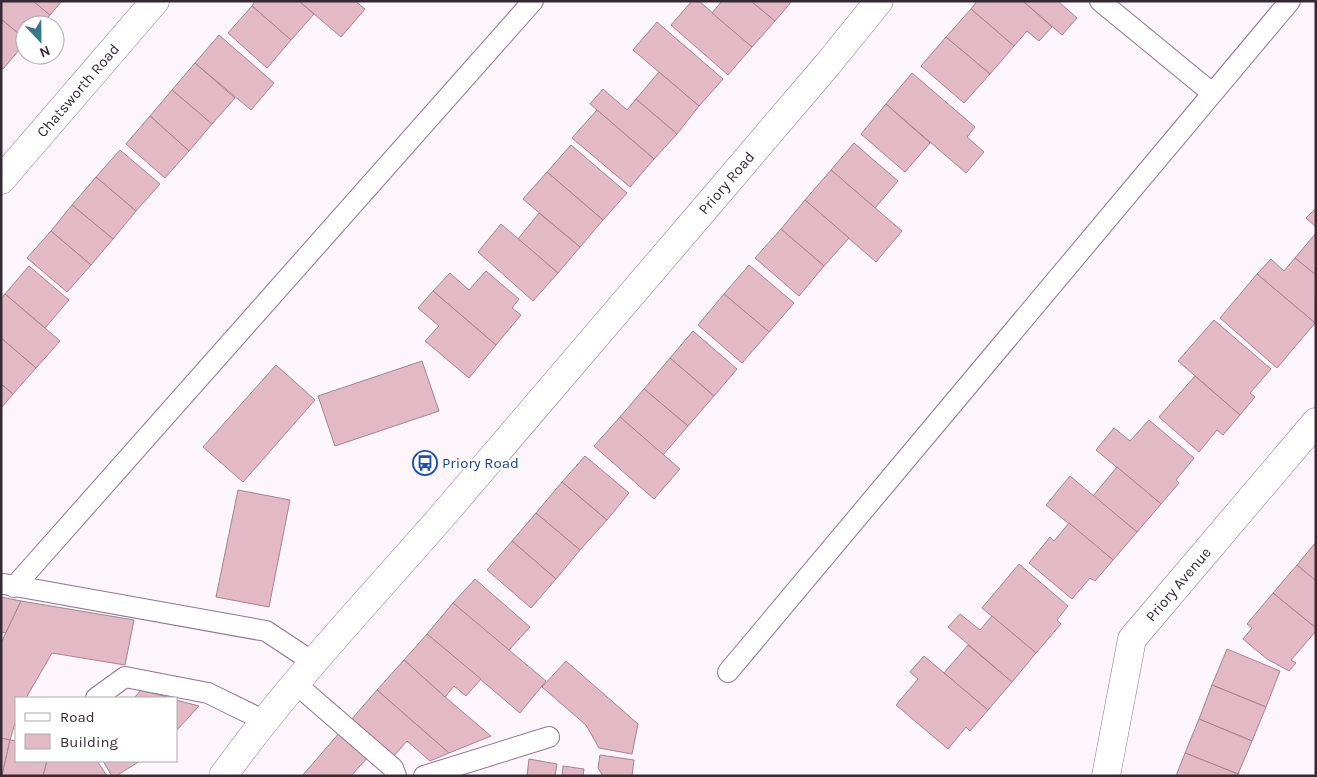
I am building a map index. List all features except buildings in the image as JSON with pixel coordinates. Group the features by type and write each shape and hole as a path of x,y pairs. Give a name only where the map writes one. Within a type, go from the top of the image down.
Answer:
{"street":[{"name":"Chatsworth Road","path":"1,180 155,1"},
{"name":"Priory Road","path":"223,776 264,721 313,662 442,515 880,1"},
{"name":"Priory Avenue","path":"1106,776 1132,639 1316,422"}],"lane":[{"path":"8,585 533,1"},
{"path":"1100,1 1212,93"},
{"path":"728,672 1290,1"},
{"path":"8,585 266,631 313,662"},
{"path":"97,697 124,677 208,693 264,721"},
{"path":"296,684 393,768 396,776"},
{"path":"424,776 549,737"}],"place":[{"name":"Priory Road","path":"425,463"}]}
